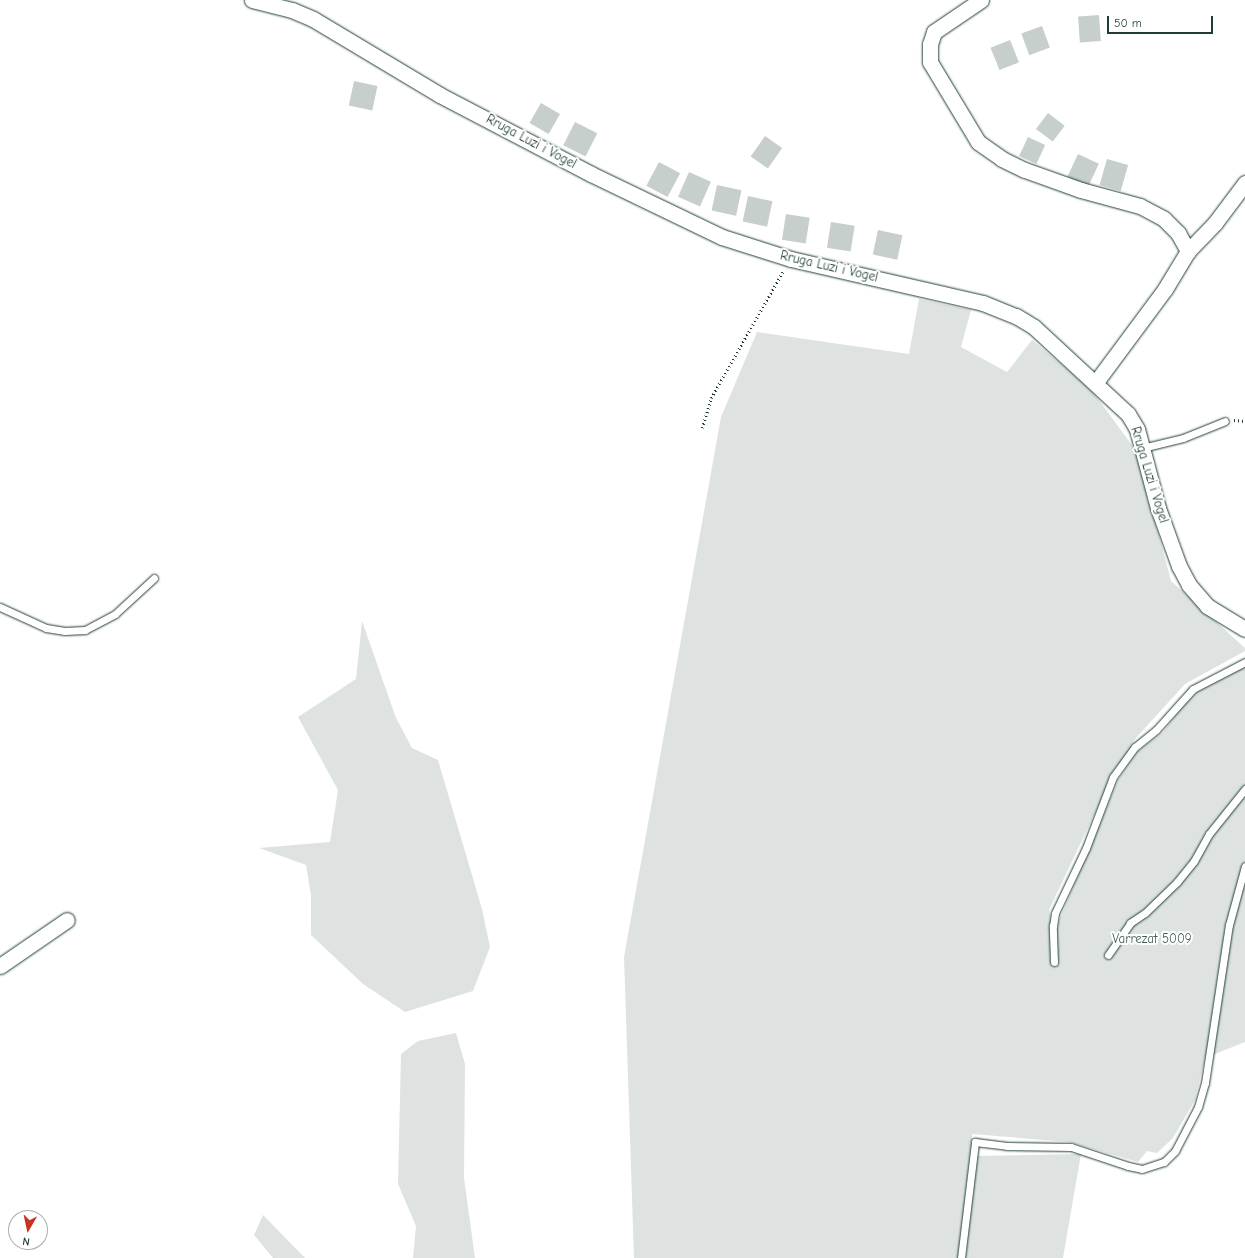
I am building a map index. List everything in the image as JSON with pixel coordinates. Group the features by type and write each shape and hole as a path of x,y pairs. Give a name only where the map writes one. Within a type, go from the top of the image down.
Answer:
{"street":[{"name":"Rruga Luzi i Vogel","path":"252,0 294,5 440,95 591,174 722,237 791,259 1001,309 1034,328 1096,382 1128,414 1137,429 1158,508 1179,566 1189,585 1207,606 1245,629"},
{"path":"981,0 934,32 930,44 930,62 978,142 1002,159 1025,170 1081,190 1140,206 1164,219 1178,233 1188,251"},
{"path":"1096,382 1165,289 1188,251 1215,223 1245,183"},
{"path":"0,966 67,920"}],"lane":[{"path":"1142,448 1183,438 1226,421"},
{"path":"0,607 46,628 65,631 85,630 115,614 154,578"},
{"path":"1054,962 1053,926 1055,913 1086,848 1114,777 1136,747 1156,730 1193,688 1245,662"},
{"path":"1108,955 1130,923 1145,914 1194,861 1209,834 1245,789"},
{"path":"961,1258 975,1142 1007,1146 1071,1147 1128,1166 1142,1169 1164,1162 1175,1151 1198,1107 1205,1083 1228,925 1245,866"}],"path":[{"path":"702,428 711,398 791,259"}],"green space":[{"name":"Varrezat 5009","path":"919,299 971,310 961,347 1007,372 1032,340 1090,388 1137,452 1171,581 1245,648 1245,651 1185,684 1135,739 1092,819 1049,910 1058,948 1056,936 1059,921 1118,780 1137,752 1163,732 1183,706 1202,688 1245,666 1245,1042 1205,1058 1195,1100 1173,1138 1157,1153 1147,1151 1138,1162 1069,1142 972,1134 972,1156 1081,1154 1063,1258 634,1258 624,957 721,417 757,332 909,354"},
{"path":"362,621 396,718 412,748 438,760 482,909 490,947 473,991 405,1012 363,984 311,935 311,896 306,865 259,848 330,842 338,790 298,717 356,679"},
{"path":"456,1033 465,1064 464,1178 475,1258 413,1258 416,1226 398,1184 401,1054 418,1041"},
{"path":"263,1215 305,1258 273,1258 254,1235"}],"building":[{"path":"1099,15 1101,41 1080,42 1078,16"},
{"path":"1042,26 1050,48 1029,55 1021,34"},
{"path":"1010,40 1019,62 1000,70 991,48"},
{"path":"354,81 377,86 372,110 349,105"},
{"path":"541,103 560,114 549,134 530,123"},
{"path":"1048,113 1065,126 1053,142 1036,129"},
{"path":"575,122 597,133 585,157 563,145"},
{"path":"765,136 782,148 768,169 751,156"},
{"path":"1028,137 1045,145 1036,164 1019,156"},
{"path":"1078,154 1099,164 1088,186 1067,177"},
{"path":"1107,159 1128,165 1121,191 1100,185"},
{"path":"659,162 680,173 668,197 646,186"},
{"path":"689,172 711,182 700,206 678,197"},
{"path":"717,185 741,190 736,216 712,210"},
{"path":"748,196 772,201 767,227 743,221"},
{"path":"786,214 810,218 806,243 782,240"},
{"path":"831,222 855,226 851,251 827,248"},
{"path":"878,230 902,235 897,260 873,254"}]}
